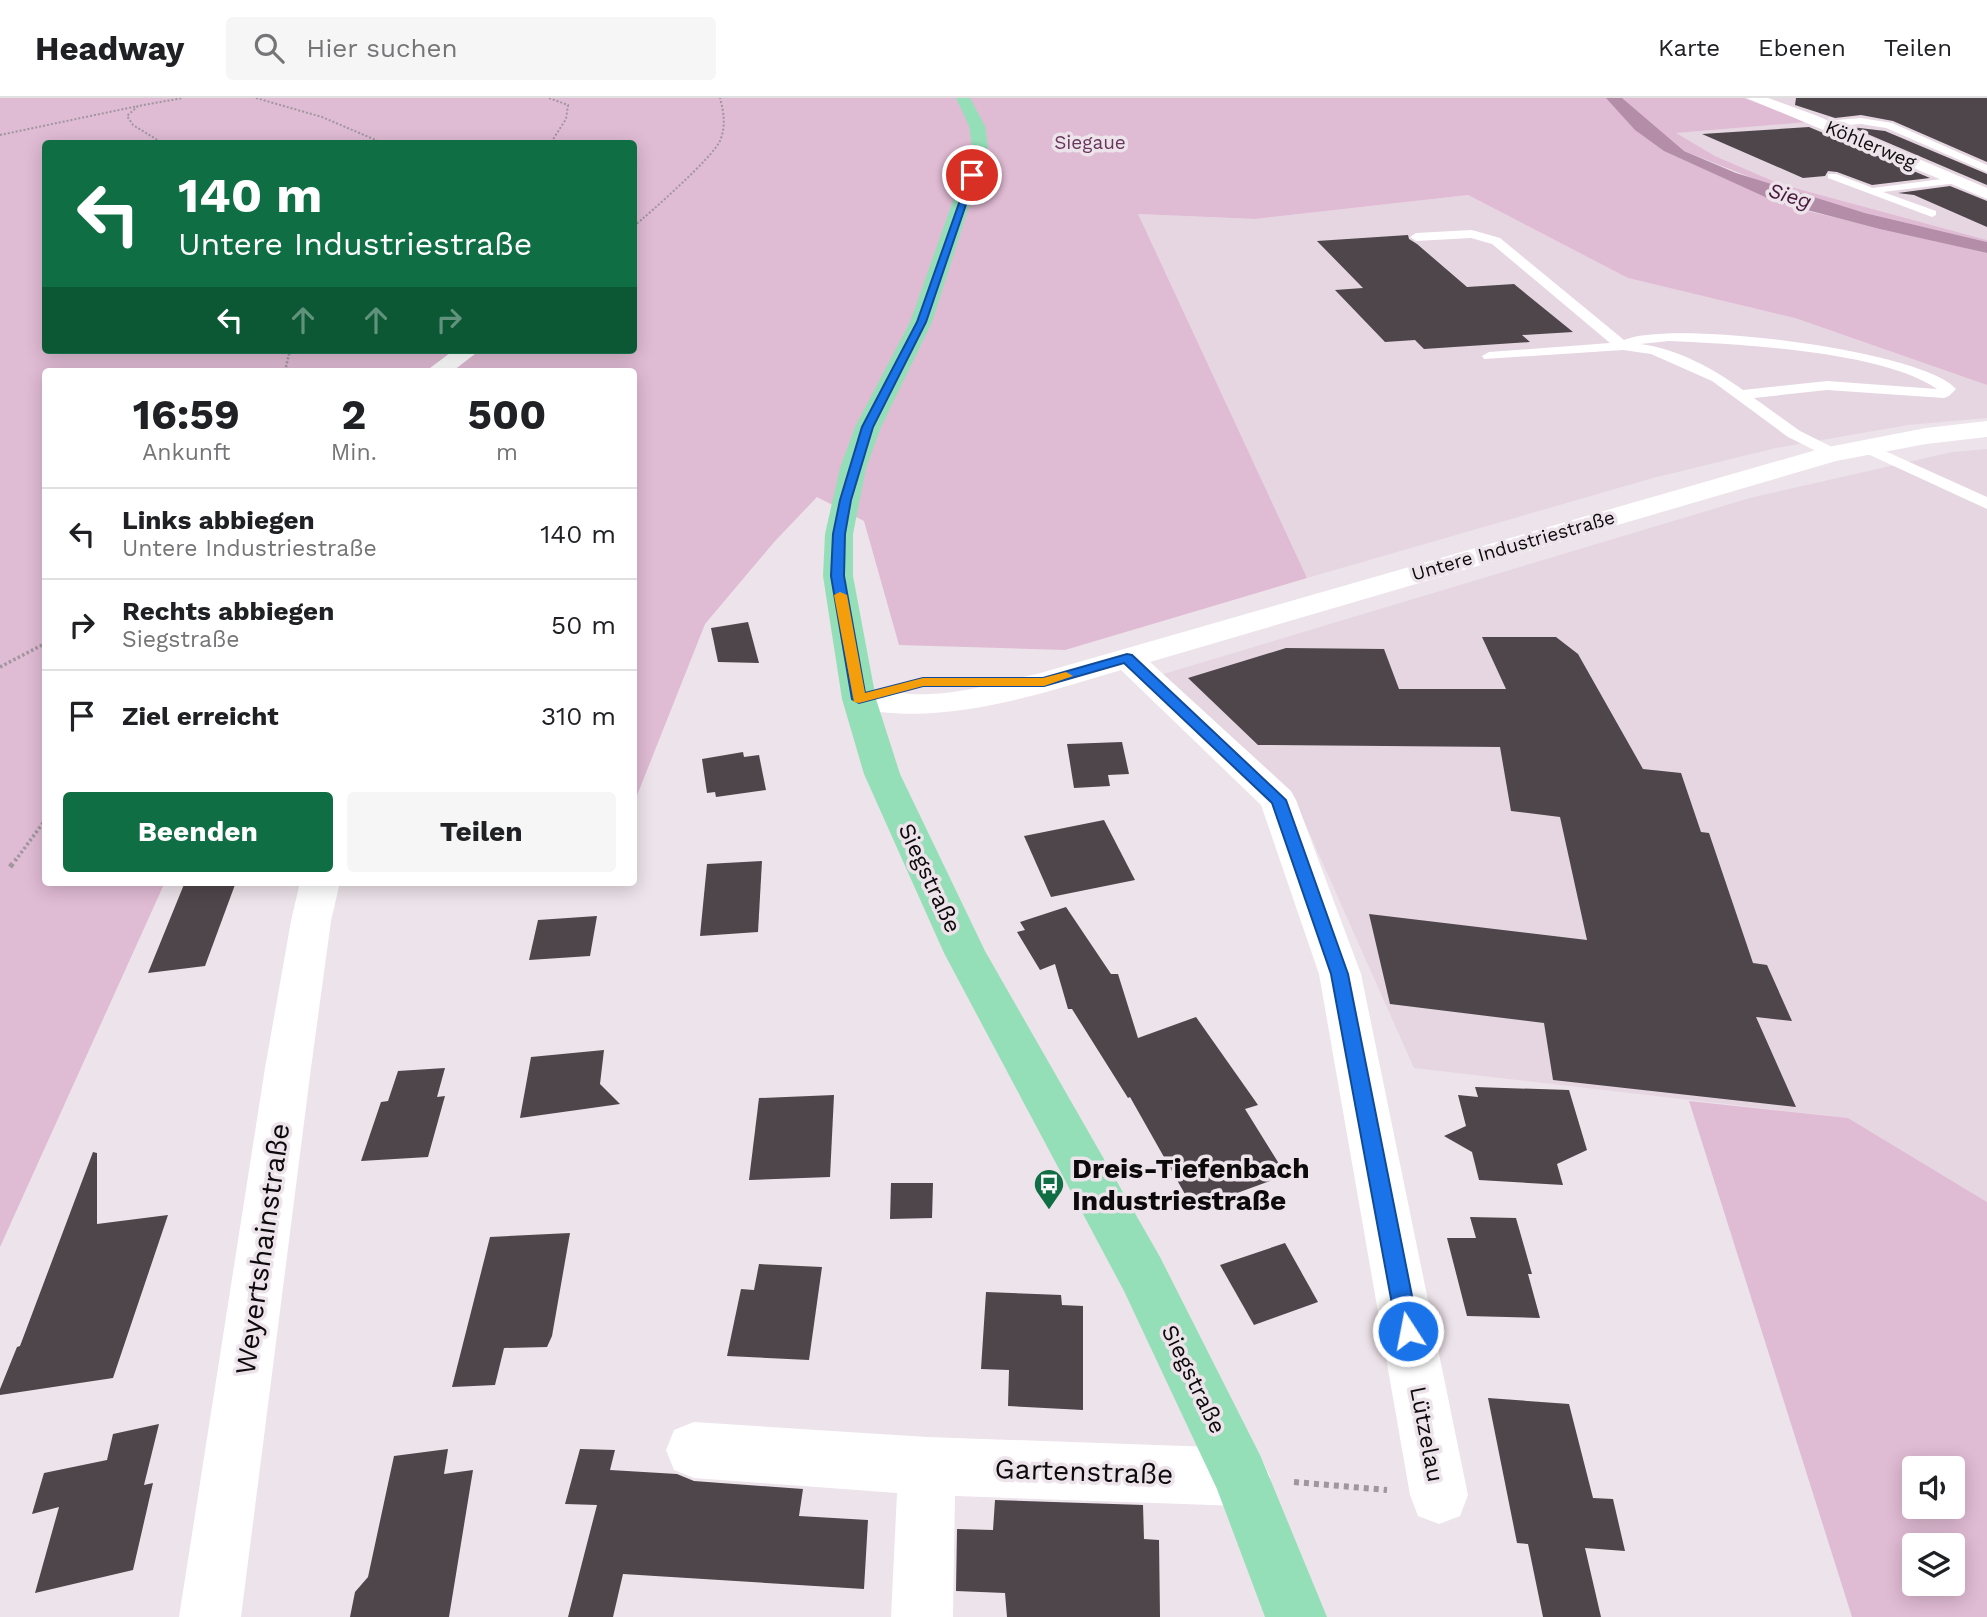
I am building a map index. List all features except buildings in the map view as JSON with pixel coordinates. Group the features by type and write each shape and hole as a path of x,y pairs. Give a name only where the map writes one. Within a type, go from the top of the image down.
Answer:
{"main road":[{"name":"Siegstraße","path":"963,98 977,126 980,148 921,322 867,427 853,468 839,534 838,576 859,699 882,774 965,953 1142,1274 1241,1477 1296,1617"}],"street":[{"name":"Köhlerweg","path":"1754,98 1824,124 1987,194"},
{"path":"442,368 463,354"},
{"name":"Untere Industriestraße","path":"859,699 926,705 955,702 1044,682 1832,453 1987,429"},
{"name":"Lützelau","path":"1127,658 1278,800 1340,974 1439,1495"},
{"name":"Weyertshainstraße","path":"209,1617 288,1068 311,920 319,886"},
{"name":"Gartenstraße","path":"695,1450 927,1466 1241,1477"},
{"path":"922,1617 927,1466"}],"lane":[{"path":"1824,124 1861,121 1888,125 1987,169"},
{"path":"1832,176 1932,213"},
{"path":"1872,192 1957,180"},
{"path":"1416,237 1472,234 1496,242 1623,346"},
{"path":"1623,346 1642,338 1737,340 1788,345 1912,371 1944,384 1948,389 1944,393 1925,395 1854,386 1811,387 1741,395"},
{"path":"1489,356 1623,346 1654,350 1684,361 1717,378 1794,434 1832,453"},
{"path":"1865,447 1987,503"}],"path":[{"path":"0,135 183,98"},
{"path":"256,98 304,109 340,122 377,140"},
{"path":"549,98 568,105 566,119 553,140"},
{"path":"637,224 659,206 719,143 725,118 720,98"},
{"path":"138,106 127,116 133,125 157,140"},
{"path":"0,667 42,645"},
{"path":"10,867 42,824"},
{"path":"1241,1477 1439,1495"}],"shaded area":[{"path":"1760,98 1987,98 1987,240 1780,184 1715,156 1675,133 1822,120"},
{"path":"1468,195 1628,278 1795,318 1987,385 1987,418 1908,425 1776,448 1653,478 1307,578 1137,214 1255,219"},
{"path":"1987,449 1987,1202 1848,1118 1414,1068 1291,792 1157,676 1750,498 1952,452"}],"green space":[{"name":"Siegaue","path":"0,98 1744,98 1807,122 1676,133 1715,156 1780,184 1987,240 1865,213 1777,188 1684,151 1667,152 1776,202 1987,253 1987,385 1795,318 1628,278 1468,195 1255,219 1138,214 1307,578 1065,650 899,645 864,521 817,497 775,541 705,624 637,795 637,368 42,368 42,886 163,886 0,1247"},
{"path":"1689,1101 1848,1118 1987,1202 1987,1617 1852,1617"}],"water":[{"name":"Sieg","path":"1606,98 1622,98 1684,151 1736,173 1865,213 1987,242 1987,253 1776,202 1664,151 1635,130"}],"slow traffic":[{"path":"840,595 859,699 923,682 1044,682 1066,676"}],"place":[{"name":"Dreis-Tiefenbach Industriestraße","path":"1049,1211"}],"route":[{"path":"972,175 921,322 867,427 845,500 839,534 838,576 846,637 859,699 923,682 1044,682 1127,658 1278,800 1340,974 1408,1331"}]}
